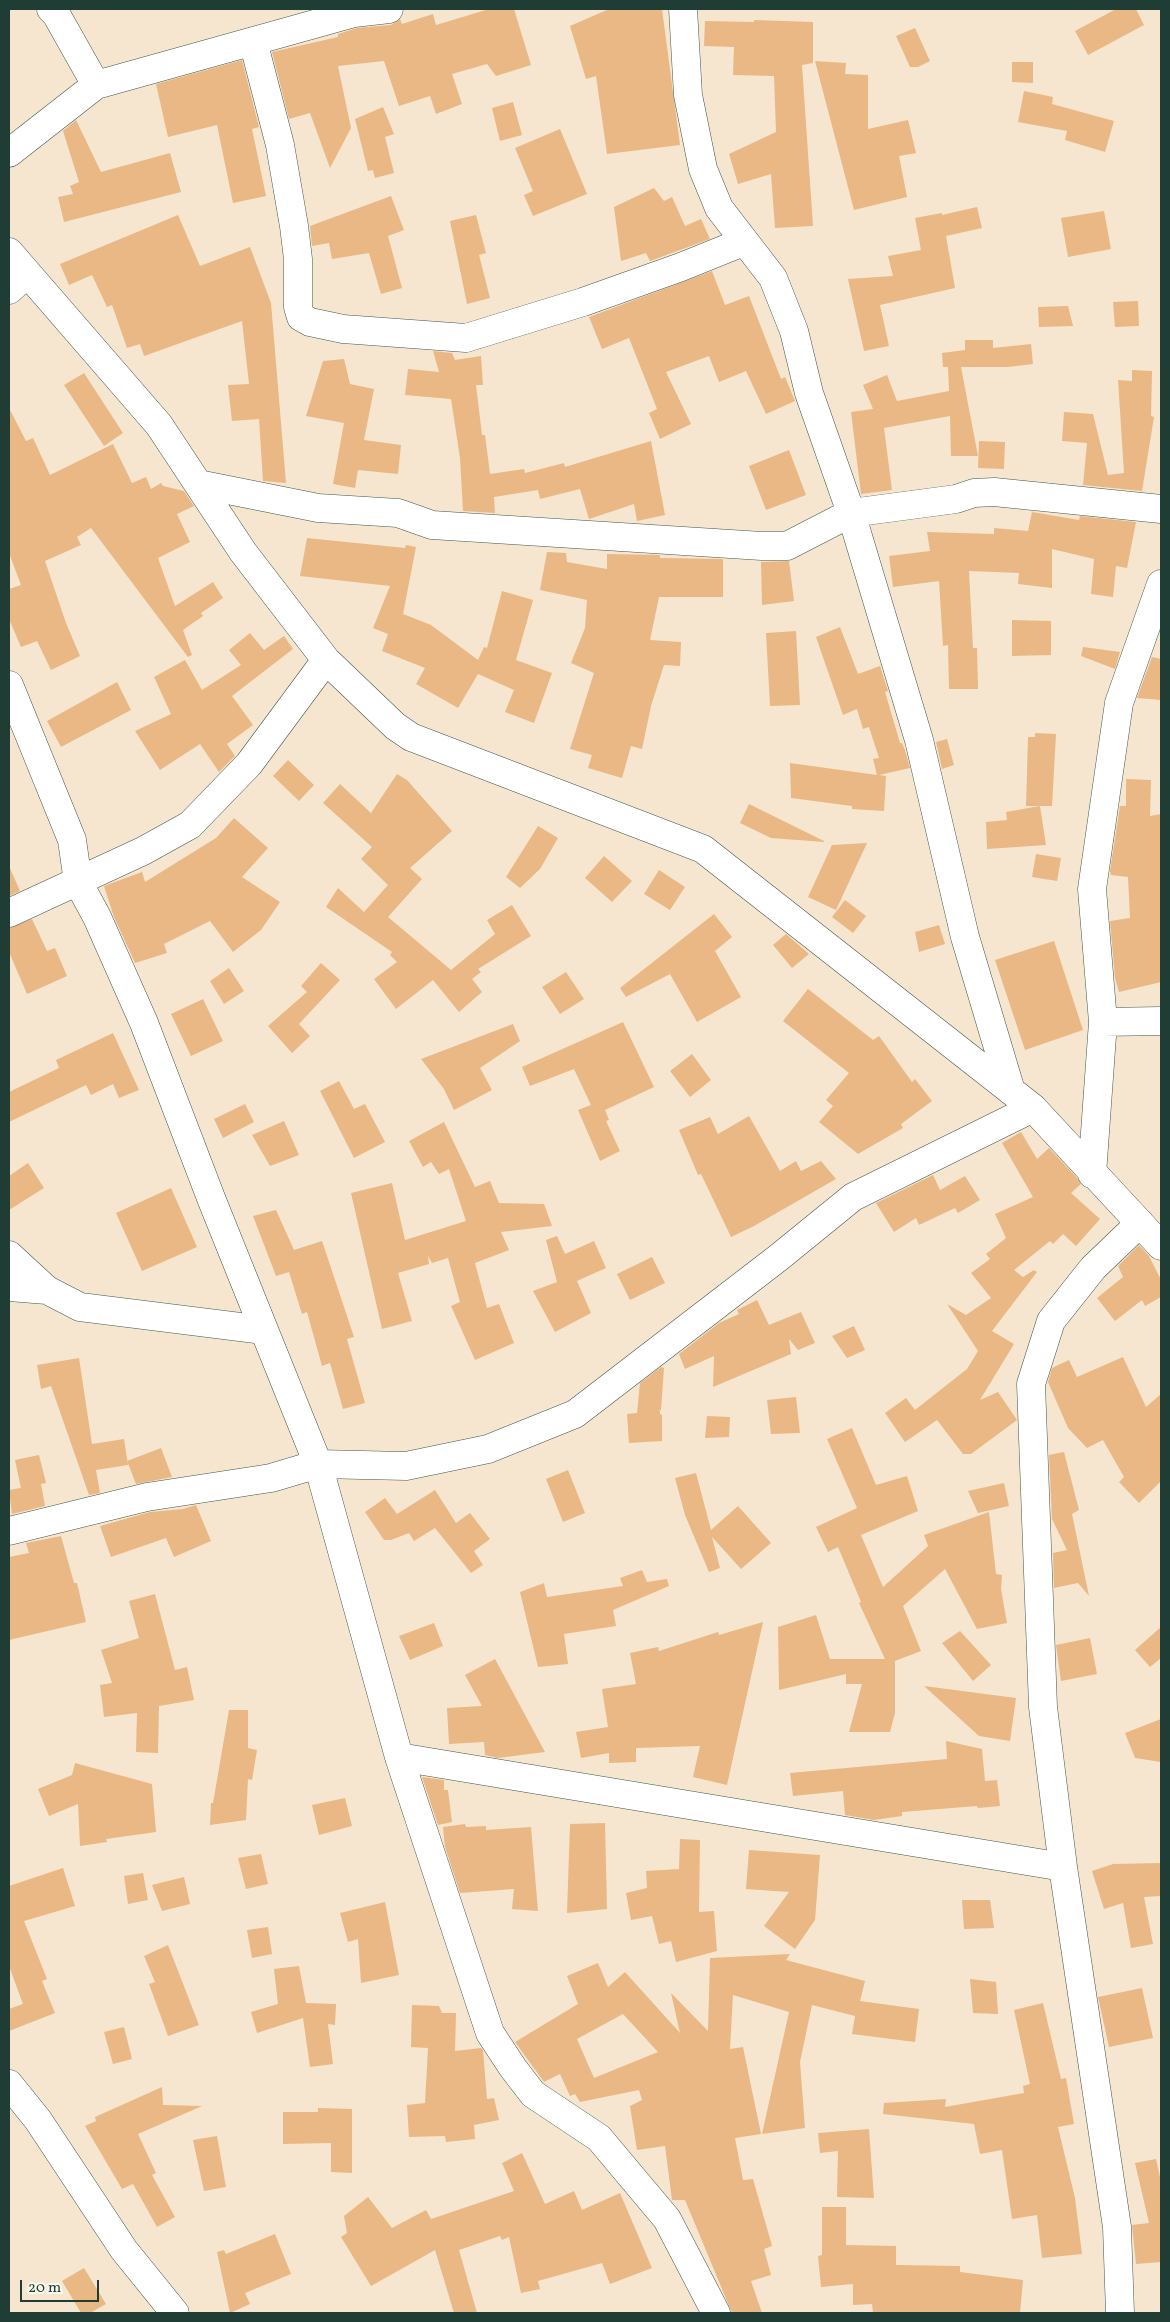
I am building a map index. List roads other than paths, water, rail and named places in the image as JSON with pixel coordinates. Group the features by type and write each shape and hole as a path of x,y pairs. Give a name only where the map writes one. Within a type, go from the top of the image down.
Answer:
{"street":[{"path":"51,9 56,14 96,85"},
{"path":"9,153 96,85 354,11 389,9"},
{"path":"683,9 688,95 703,170 718,208 773,278 794,331 810,392 850,513 919,740 965,936 1011,1091"},
{"path":"254,41 280,145 294,226 298,259 298,307 301,317 310,322 343,329 466,338 583,302 682,267 743,242"},
{"path":"9,252 18,282 160,425 243,552 326,660 395,726 411,737 704,849 1033,1108 1092,1174 1161,1246"},
{"path":"198,484 318,508 398,513 432,525 762,546 787,546 850,513 956,499 974,493 994,492 1161,509"},
{"path":"1092,1174 1102,1022 1092,889 1119,703 1161,584"},
{"path":"9,913 144,851 190,825 249,764 326,660"},
{"path":"9,684 72,840 78,882 97,917 144,1023 318,1464 399,1757 490,2033 533,2094 599,2138 667,2219 716,2313"},
{"path":"1102,1022 1161,1021"},
{"path":"9,1531 146,1497 271,1478 318,1464 406,1466 488,1449 575,1414 778,1258 853,1197 1033,1108"},
{"path":"1120,2313 1117,2227 1063,1867 1043,1707 1031,1384 1051,1321 1094,1268 1140,1223"},
{"path":"9,1255 47,1290 80,1307 264,1330"},
{"path":"9,1287 47,1290"},
{"path":"399,1757 1063,1867"},
{"path":"9,2084 38,2120 124,2250 175,2313"}]}
